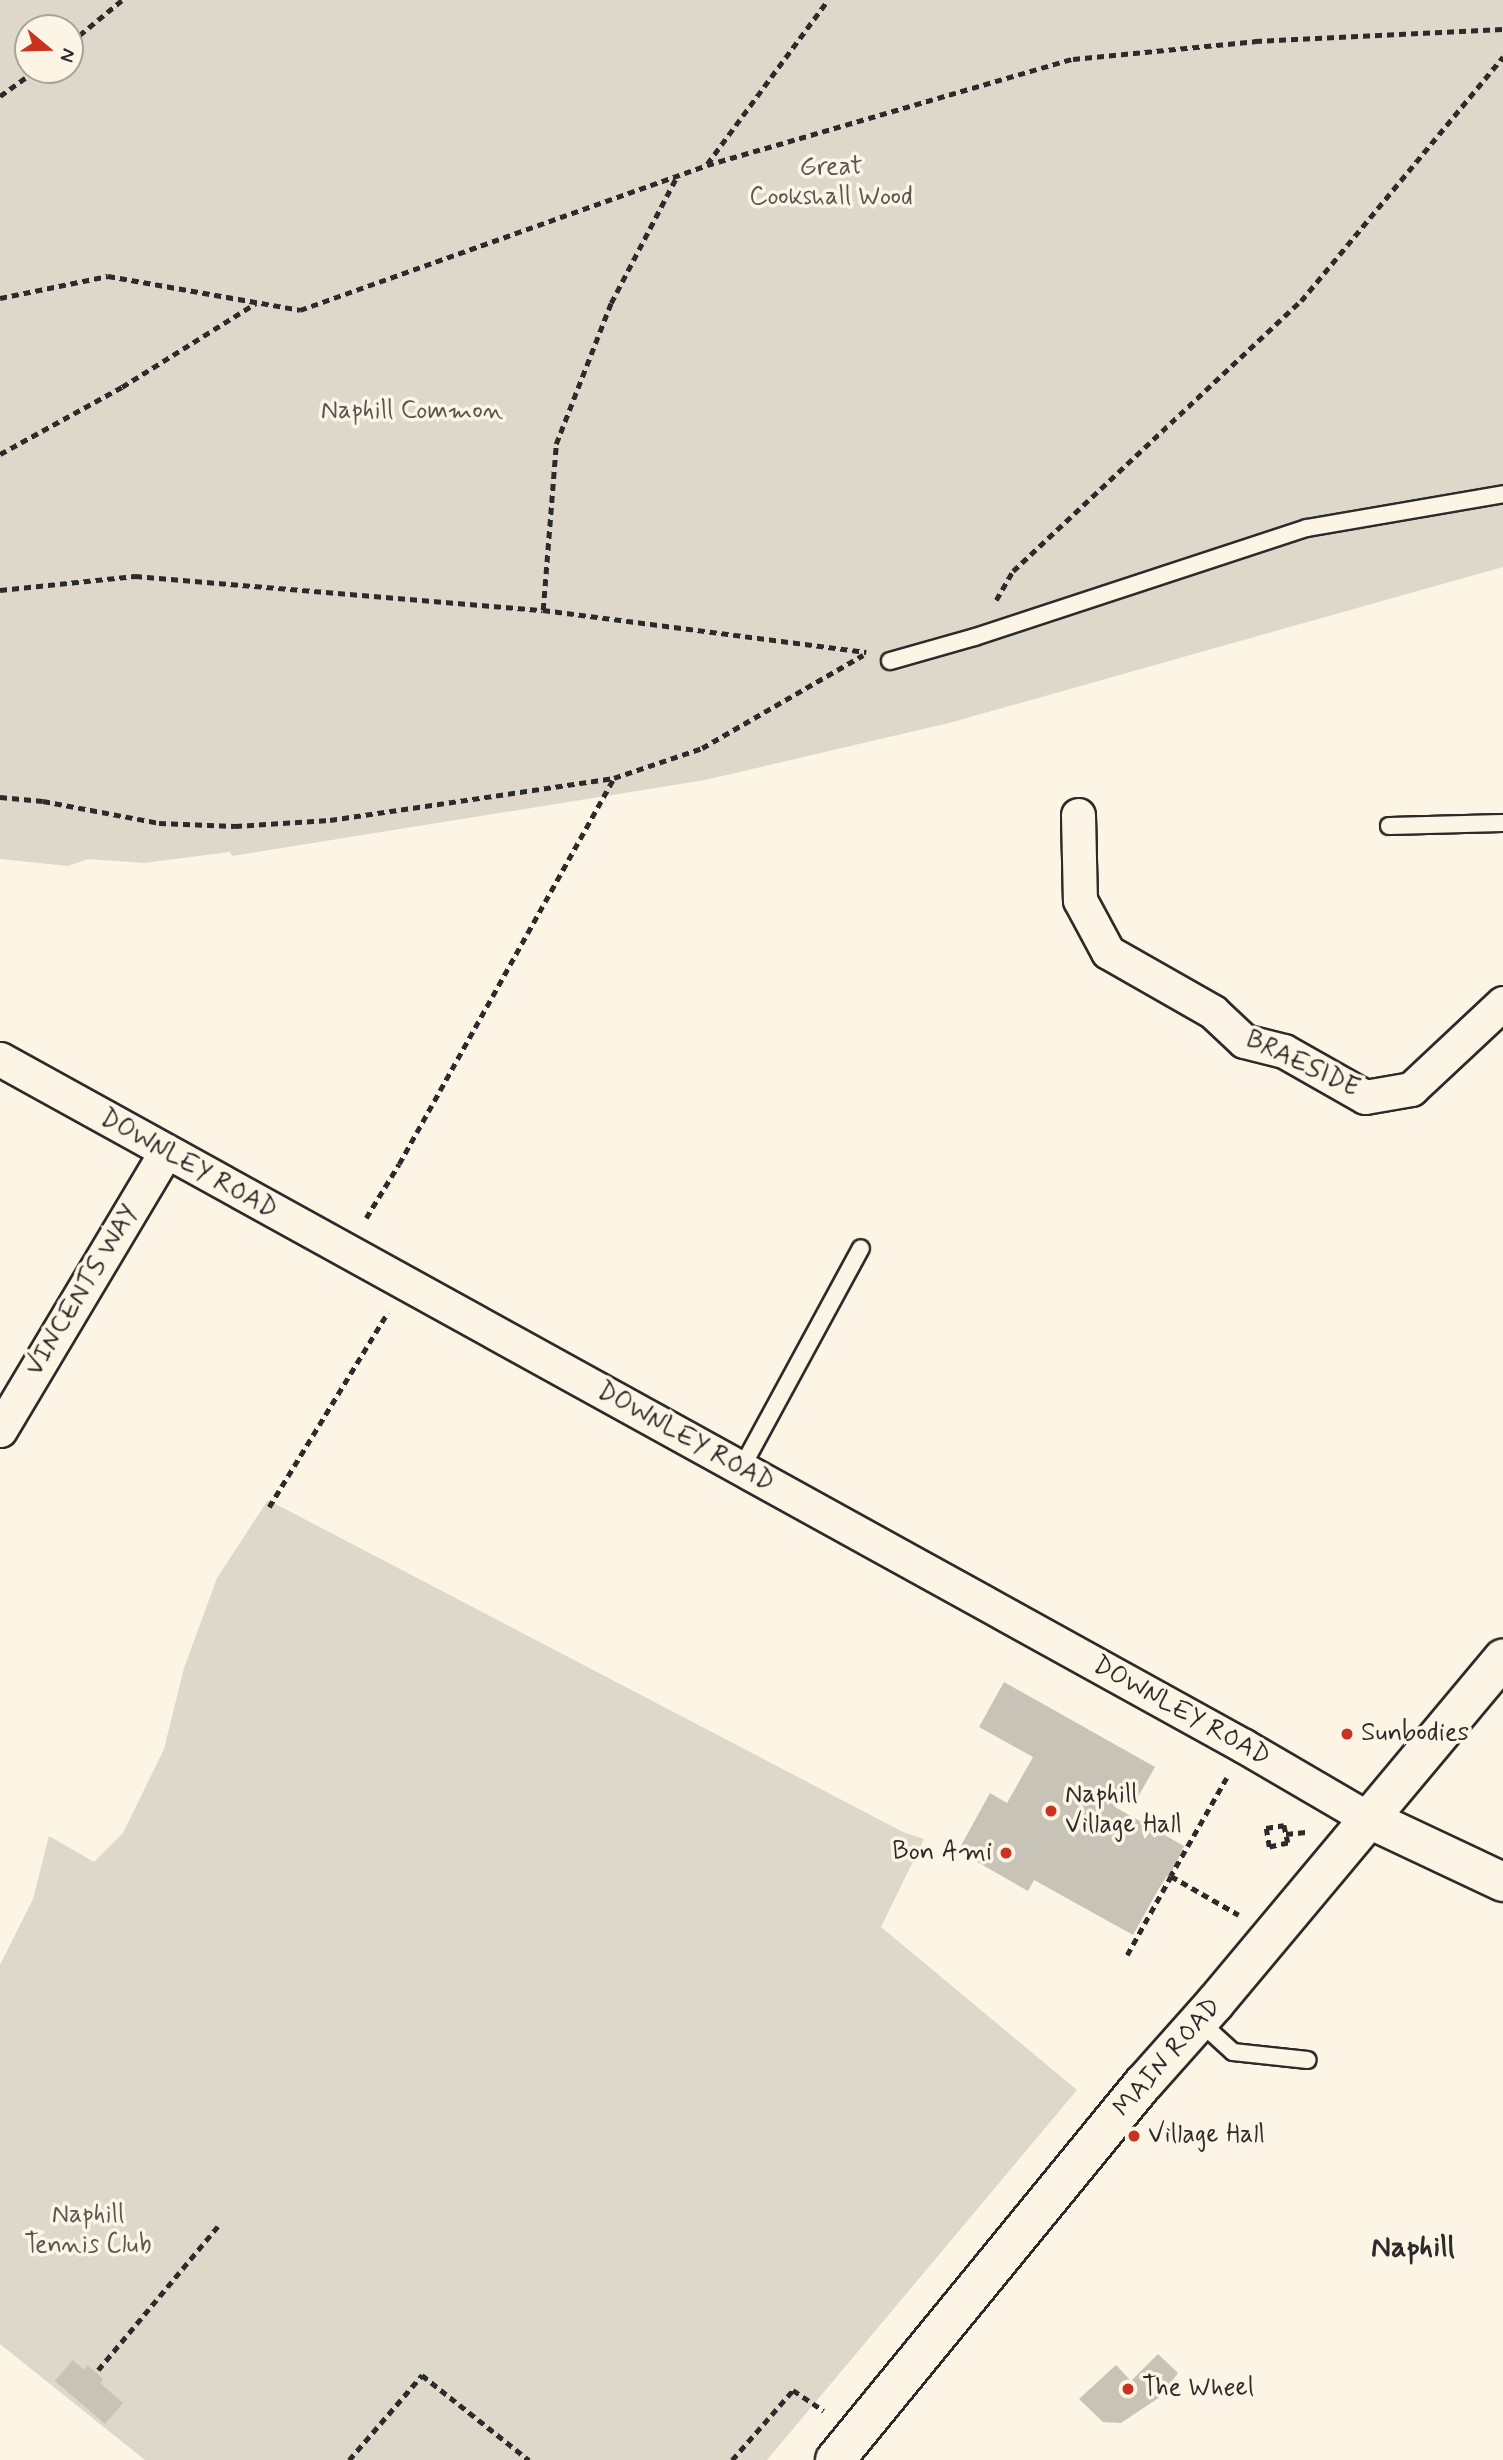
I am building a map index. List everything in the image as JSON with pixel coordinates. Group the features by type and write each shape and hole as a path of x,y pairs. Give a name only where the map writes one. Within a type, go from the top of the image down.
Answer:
{"street":[{"name":"BRAESIDE","path":"1078,815 1080,900 1108,952 1213,1012 1244,1041 1284,1051 1366,1097 1411,1090 1503,1003"},
{"name":"DOWNLEY ROAD","path":"0,1059 165,1153 1244,1746 1369,1819"},
{"name":"VINCENTS WAY","path":"0,1430 165,1153"},
{"name":"MAIN ROAD","path":"845,2448 1144,2083 1503,1658"},
{"path":"1369,1819 1503,1882"}],"lane":[{"path":"890,661 975,637 1307,528 1503,494"},
{"path":"1389,826 1503,823"},
{"path":"741,1469 861,1248"},
{"path":"1199,2021 1233,2052 1308,2060"}],"path":[{"path":"84,31 122,0"},
{"path":"707,165 828,0"},
{"path":"0,298 108,276 300,310 707,165 1073,59 1255,41 1503,29"},
{"path":"975,637 1013,570 1301,301 1503,57"},
{"path":"0,96 17,84"},
{"path":"543,610 556,444 611,303 678,175"},
{"path":"0,454 122,387 256,302"},
{"path":"0,590 135,576 543,610 868,652 890,661"},
{"path":"0,797 159,823 235,826 330,820 614,778 702,748 868,652"},
{"path":"345,1252 399,1164 614,778"},
{"path":"269,1507 405,1285"},
{"path":"1127,1955 1244,1746"},
{"path":"1284,1825 1288,1843 1269,1847 1266,1828 1284,1825"},
{"path":"1171,1876 1271,1934"},
{"path":"98,2370 218,2226"},
{"path":"349,2460 422,2375 529,2460"},
{"path":"732,2460 793,2390 845,2448"}],"green space":[{"name":"Naphill Common","path":"0,0 1503,0 1503,567 949,723 705,780 232,856 230,852 144,863 88,859 68,866 0,859"},
{"name":"Naphill Tennis Club","path":"268,1500 903,1832 924,1839 881,1927 1077,2090 767,2460 145,2460 0,2344 0,1965 33,1899 49,1836 94,1862 123,1833 164,1749 184,1668 217,1578"}],"building":[{"name":"Naphill Village Hall","path":"1004,1682 1155,1767 1134,1804 1121,1797 1115,1807 1184,1846 1169,1878 1167,1876 1158,1890 1133,1935 1034,1880 1028,1891 958,1851 990,1793 1007,1803 1033,1757 979,1727"},
{"name":"The Wheel","path":"1158,2354 1178,2373 1160,2397 1121,2423 1103,2422 1079,2399 1116,2365 1131,2381"},
{"path":"73,2360 84,2370 87,2365 103,2379 100,2383 123,2403 105,2424 55,2381"}],"place":[{"name":"Sunbodies","path":"1347,1734"},
{"name":"Naphill Village Hall","path":"1051,1811"},
{"name":"Bon Ami","path":"1006,1853"},
{"name":"Village Hall","path":"1134,2136"},
{"name":"The Wheel","path":"1128,2389"}],"district":[{"name":"Naphill","path":"1413,2248"}],"park label":[{"name":"Great Cookshall Wood","path":"831,183"}]}
